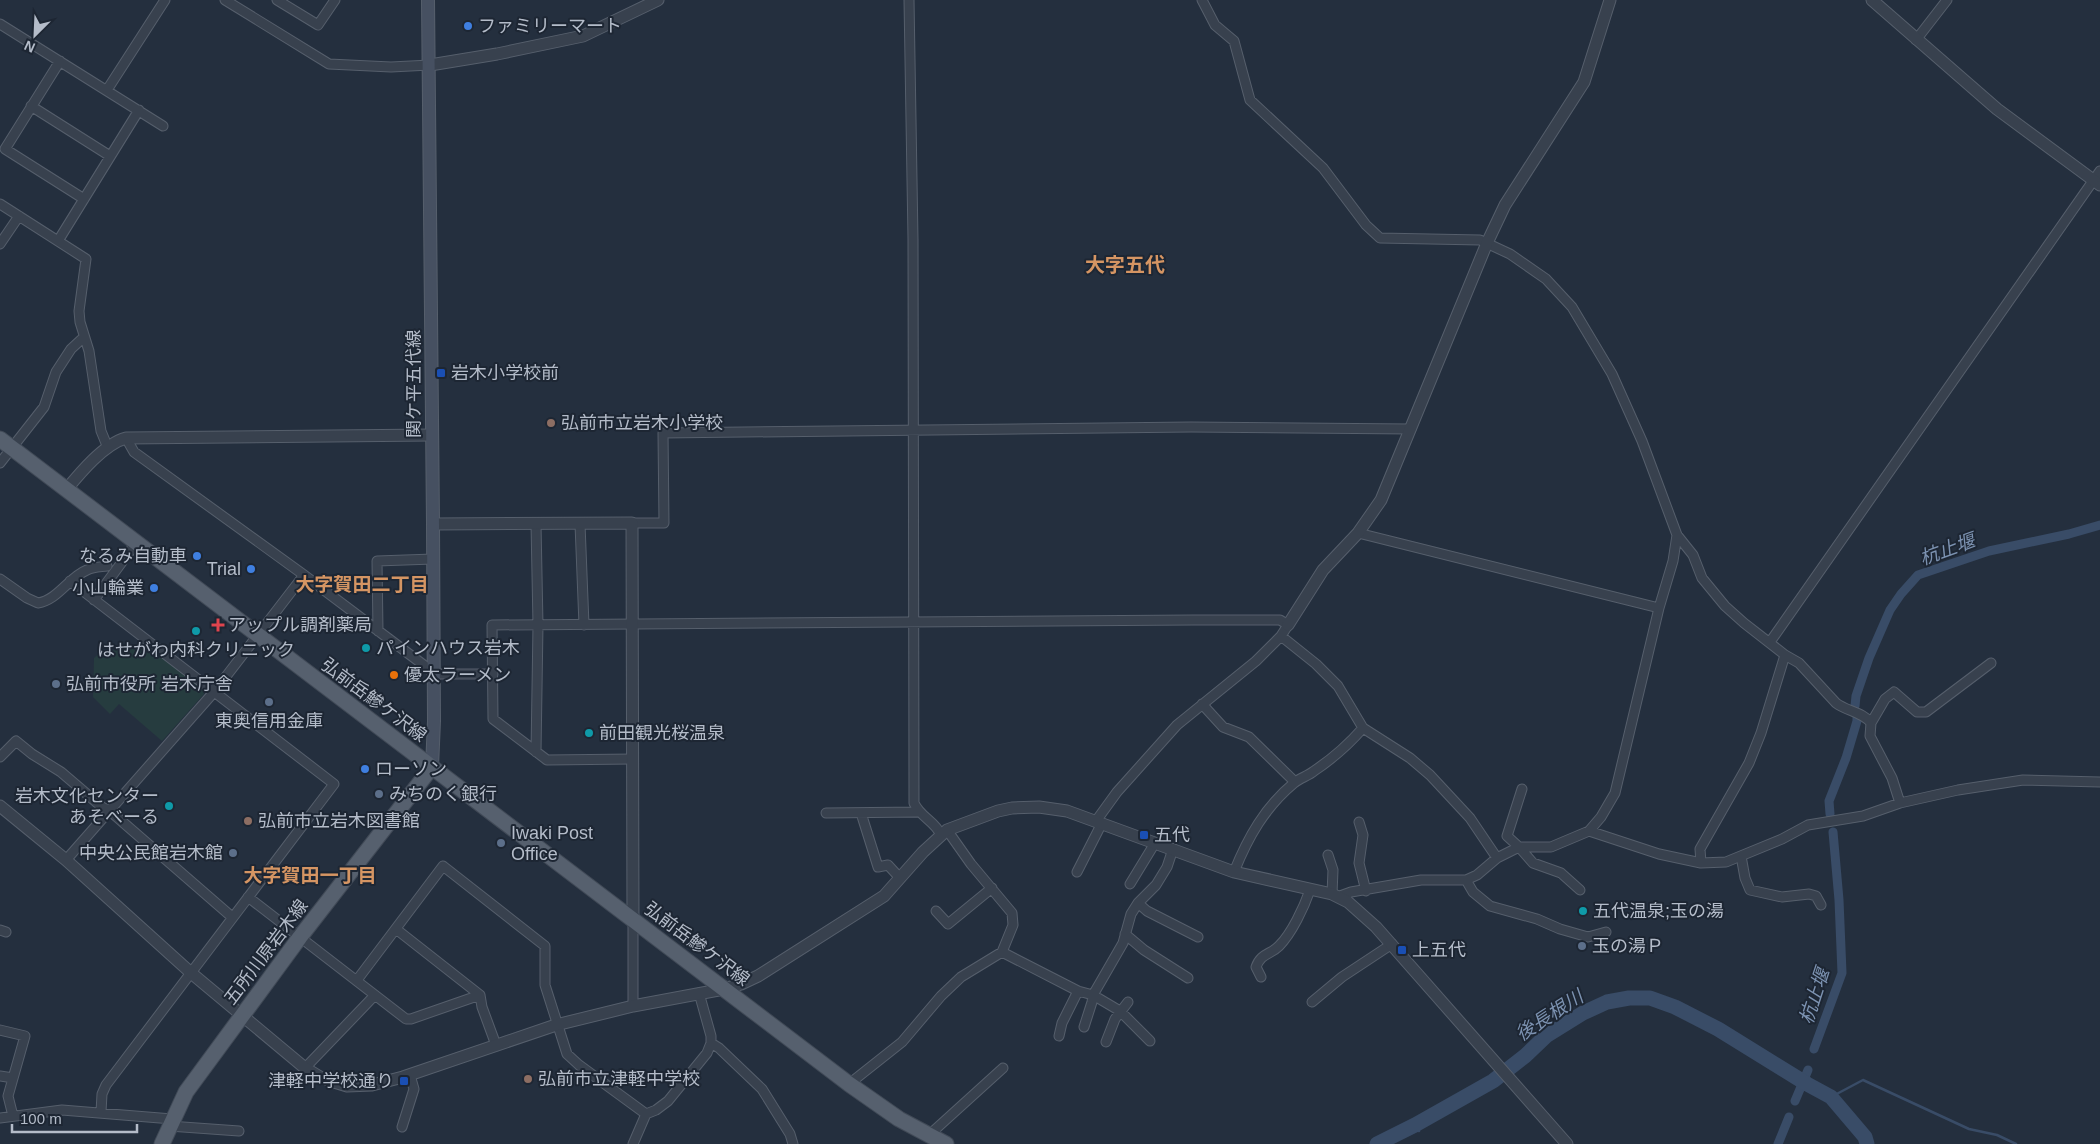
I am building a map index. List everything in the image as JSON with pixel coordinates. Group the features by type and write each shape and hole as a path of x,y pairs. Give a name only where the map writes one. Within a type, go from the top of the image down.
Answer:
{"main road":[{"name":"関ケ平五代線","path":"428,0 433,524 432,767"},
{"name":"弘前岳鰺ケ沢線","path":"6,444 849,1084 885,1110 928,1136 946,1144"},
{"name":"五所川原岩木線","path":"167,1131 186,1092 242,1015 432,767"}],"street":[{"path":"106,90 165,0"},
{"path":"225,0 329,64 391,67 430,66 583,36 658,0"},
{"path":"277,0 318,25 335,0"},
{"path":"909,0 913,239 914,803 918,812"},
{"path":"1202,0 1216,25 1234,41 1250,100 1323,168 1366,225 1380,238 1480,240 1510,254 1546,280 1572,307 1612,374 1642,441 1677,535 1693,556 1702,578 1726,606 1744,623 1785,655 1799,663 1842,708 1868,718 1871,723"},
{"path":"1077,872 1099,822 1117,792 1178,725 1256,661 1281,636 1323,570 1358,533 1381,500 1487,243 1505,205 1584,82 1610,0"},
{"path":"1770,642 2098,179 1997,109 1872,0"},
{"path":"1916,40 1947,0"},
{"path":"0,24 163,126"},
{"path":"60,61 5,149 84,198"},
{"path":"32,106 110,156"},
{"path":"58,241 138,110"},
{"path":"0,204 86,259 79,311 80,322 89,351 100,425 108,448"},
{"path":"0,244 18,216"},
{"path":"0,463 6,444 44,407 56,372 71,349 84,337"},
{"path":"433,524 664,523 663,433 1191,427 1411,429"},
{"path":"66,490 115,441 126,438 432,435"},
{"path":"126,438 134,452 304,575 433,672 493,674"},
{"path":"632,523 633,1006"},
{"path":"536,524 538,625 536,752"},
{"path":"580,524 584,625"},
{"path":"1358,533 1659,608"},
{"path":"0,806 66,860 190,972 304,1068 320,1077 346,1086 372,1085 410,1075 556,1025 633,1006 724,989 741,984 758,976 884,896 923,852 944,833 998,811 1012,808 1053,808 1099,822 1234,872 1336,895 1421,880 1466,880 1477,875 1497,858 1519,847 1551,847 1589,831 1601,817 1615,793 1659,608 1673,561 1677,535"},
{"path":"94,600 136,543"},
{"path":"378,631 378,561 433,559"},
{"path":"0,579 27,598 38,603 50,599 70,581 87,570 107,566"},
{"path":"66,860 214,692 304,575"},
{"path":"70,581 334,784 106,1085 102,1094 101,1112"},
{"path":"633,759 546,760 493,719 492,625 1280,620 1288,625"},
{"path":"1281,636 1316,664 1338,686 1363,728 1410,758 1430,775 1470,818 1497,858"},
{"path":"1701,863 1700,849 1749,763 1761,733 1785,655"},
{"path":"1900,804 1892,778 1870,736 1871,723 1885,699 1894,692 1917,712 1926,712 1990,663"},
{"path":"1202,704 1223,727 1249,737 1295,782"},
{"path":"1234,872 1252,831 1270,805 1295,782 1313,772 1348,745 1363,728"},
{"path":"0,758 16,741 32,754 61,772 102,807 110,811 232,917"},
{"path":"1589,831 1659,854 1701,863 1726,862 1808,824 1863,816 1900,804 1958,790 2023,780 2100,782"},
{"path":"1522,789 1507,836 1533,863 1561,873 1580,890"},
{"path":"826,813 918,812 944,833 1012,913 1012,925 1002,952 962,977 941,996 902,1042 849,1084"},
{"path":"861,813 878,867 888,865 900,878"},
{"path":"1359,822 1363,835 1359,863 1366,891"},
{"path":"1130,884 1155,843"},
{"path":"1084,1027 1093,994 1123,943 1131,914 1138,903 1156,885 1167,867 1173,849"},
{"path":"1328,854 1333,870 1336,895 1360,911 1392,944 1567,1144"},
{"path":"1740,856 1750,890 1782,898 1809,894 1816,896 1820,905"},
{"path":"357,980 443,866 545,946 545,984 556,1025 567,1054 579,1066 646,1114"},
{"path":"1466,880 1473,892 1490,906 1537,919 1560,929 1588,937 1606,932"},
{"path":"936,911 948,924 992,888"},
{"path":"1261,977 1256,968 1258,962 1265,954 1278,946 1303,908 1310,890"},
{"path":"248,897 406,1018 410,1019 480,995"},
{"path":"1138,903 1147,911 1198,938"},
{"path":"396,929 480,995 482,1007 496,1046"},
{"path":"1125,934 1144,950 1188,978"},
{"path":"1312,1002 1342,977 1392,944"},
{"path":"1002,952 1078,992 1093,994 1120,1011 1150,1041"},
{"path":"1059,1036 1062,1023 1078,992"},
{"path":"633,1144 646,1114 656,1110 668,1101 707,1053 711,1043 700,993"},
{"path":"304,1068 375,995"},
{"path":"1106,1042 1120,1011 1128,1002"},
{"path":"0,1030 24,1036 8,1096 13,1116"},
{"path":"711,1043 762,1089 790,1134 793,1144"},
{"path":"928,1136 1003,1068"},
{"path":"402,1127 414,1089 410,1075"},
{"path":"0,1076 13,1078"},
{"path":"0,1118 62,1110 101,1112 167,1131 239,1131"}],"green space":[{"path":"142,642 203,689 204,694 162,741 119,704 110,714 93,697 94,658 102,651 134,649"}],"waterway":[{"name":"杭止堰","path":"1855,706 1856,696 1869,658 1890,610 1918,575 1989,551 2069,534 2100,525"},
{"name":"杭止堰","path":"1830,814 1829,801 1846,758 1857,715"},
{"name":"杭止堰","path":"1814,1049 1842,973 1839,900 1833,832"},
{"name":"後長根川","path":"1377,1144 1493,1081 1525,1056 1546,1036 1583,1013 1607,1002 1629,998 1650,998 1675,1007 1718,1029 1831,1097 1865,1137 1867,1144"},
{"name":"杭止堰","path":"1795,1101 1808,1070"},
{"path":"1831,1097 1863,1080 1969,1129 1997,1135 2016,1144"},
{"name":"杭止堰","path":"1778,1144 1789,1117"},
{"name":"後長根川","path":"1415,1125 1419,1131"}],"place":[{"name":"ファミリーマート","path":"468,26"},
{"name":"岩木小学校前","path":"441,373"},
{"name":"弘前市立岩木小学校","path":"551,423"},
{"name":"なるみ自動車","path":"197,556"},
{"name":"Trial","path":"251,569"},
{"name":"小山輪業","path":"154,588"},
{"name":"アップル調剤薬局","path":"218,625"},
{"name":"はせがわ内科クリニック","path":"196,631"},
{"name":"パインハウス岩木","path":"366,648"},
{"name":"優太ラーメン","path":"394,675"},
{"name":"弘前市役所 岩木庁舎","path":"56,684"},
{"name":"東奥信用金庫","path":"269,702"},
{"name":"前田観光桜温泉","path":"589,733"},
{"name":"ローソン","path":"365,769"},
{"name":"みちのく銀行","path":"379,794"},
{"name":"岩木文化センター あそべーる","path":"169,806"},
{"name":"弘前市立岩木図書館","path":"248,821"},
{"name":"五代","path":"1144,835"},
{"name":"Iwaki Post Office","path":"501,843"},
{"name":"中央公民館岩木館","path":"233,853"},
{"name":"五代温泉;玉の湯","path":"1583,911"},
{"name":"玉の湯Ｐ","path":"1582,946"},
{"name":"上五代","path":"1402,950"},
{"name":"弘前市立津軽中学校","path":"528,1079"},
{"name":"津軽中学校通り","path":"404,1081"}],"district":[{"name":"大字五代","path":"1125,265"},
{"name":"大字賀田二丁目","path":"362,584"},
{"name":"大字賀田一丁目","path":"310,875"}]}
